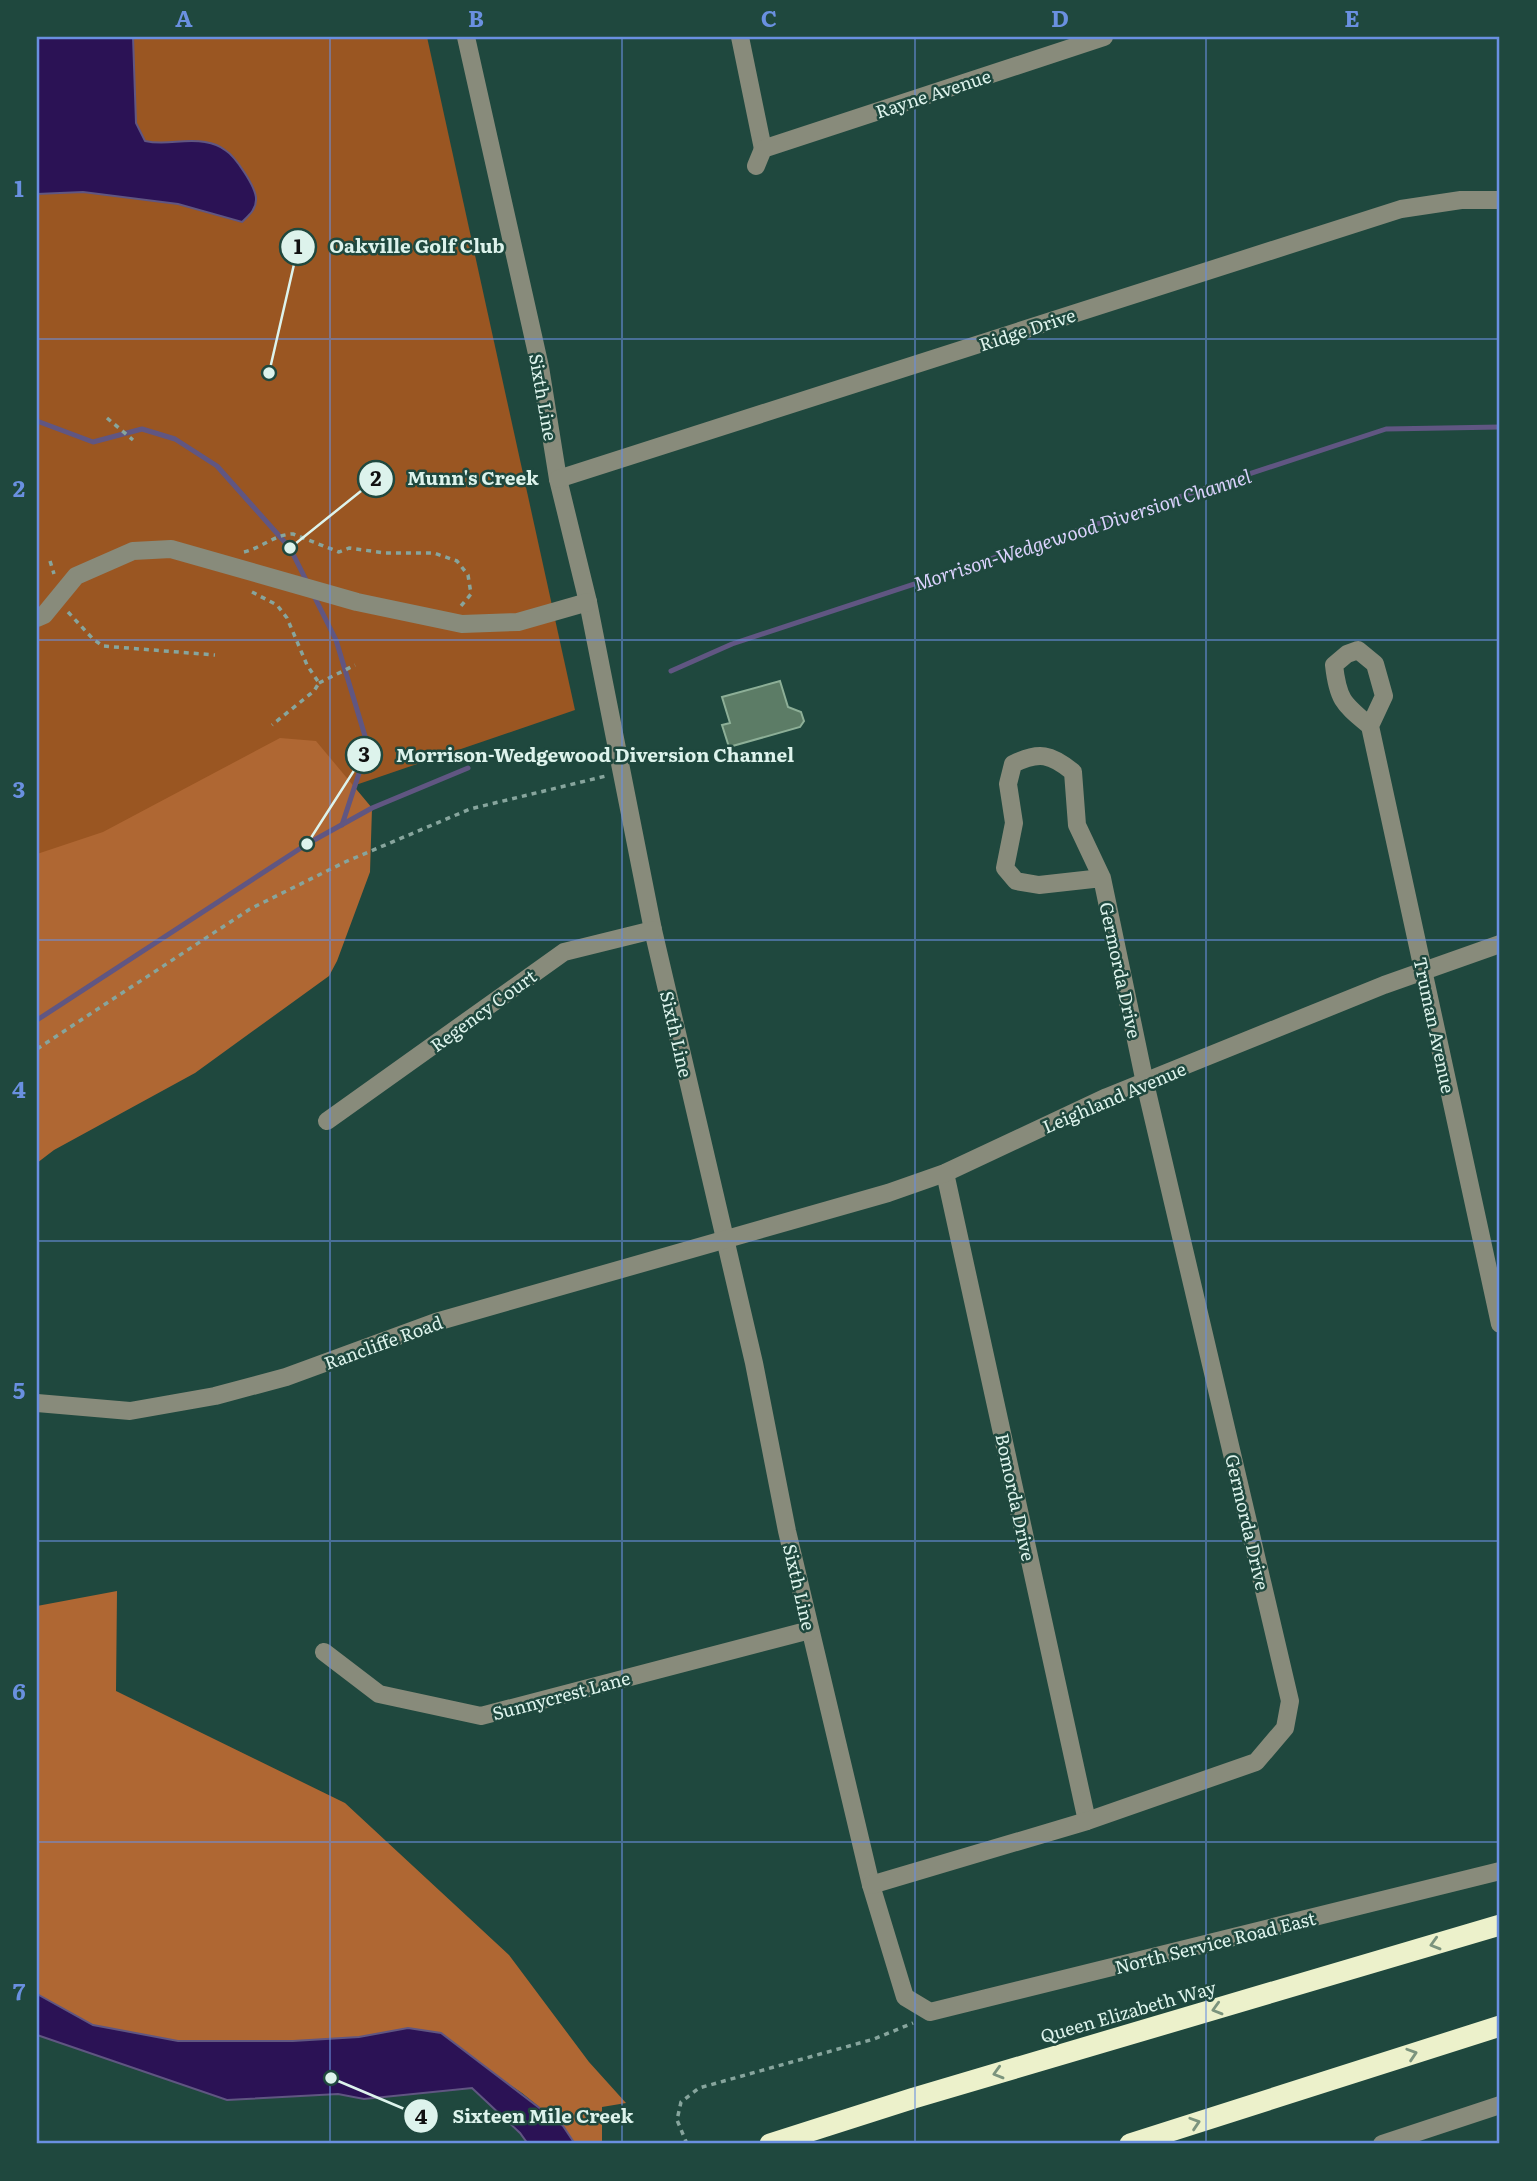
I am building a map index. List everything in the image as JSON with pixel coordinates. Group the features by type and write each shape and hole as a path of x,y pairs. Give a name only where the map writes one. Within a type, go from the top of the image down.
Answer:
{"highway":[{"name":"Queen Elizabeth Way","path":"770,2144 927,2094 1500,1925"},
{"path":"1130,2144 1500,2026"}],"street":[{"name":"Sixth Line","path":"466,37 540,367 558,480 588,603 653,930 725,1240 810,1630 871,1885 905,1997 930,2012"},
{"path":"740,37 763,149 756,166"},
{"name":"Rayne Avenue","path":"763,149 1104,37"},
{"name":"Ridge Drive","path":"558,480 1401,209 1461,200 1500,200"},
{"path":"37,618 44,615 76,576 133,551 171,549 325,593 462,624 519,622 588,603"},
{"name":"Truman Avenue","path":"1370,726 1500,1324"},
{"name":"Germorda Drive","path":"871,1885 1087,1821 1256,1762 1285,1728 1290,1701 1145,1083 1102,878 1077,825 1073,772 1056,758 1030,755 1013,764 1008,784 1014,824 1004,868 1016,881 1039,885 1102,878"},
{"name":"Regency Court","path":"327,1121 564,952 653,930"},
{"name":"Leighland Avenue","path":"725,1240 888,1193 945,1173 1107,1097 1500,944"},
{"name":"Bomorda Drive","path":"945,1173 1087,1821"},
{"name":"Rancliffe Road","path":"37,1404 130,1411 215,1396 286,1377 436,1322 725,1240"},
{"name":"Sunnycrest Lane","path":"324,1652 379,1694 481,1716 810,1630"},
{"name":"North Service Road East","path":"930,2012 1500,1871"},
{"path":"1382,2144 1500,2105"}],"path":[{"path":"107,418 133,440"},
{"path":"244,552 285,534 293,534 339,552 349,548 434,553 457,561 468,575 471,594 448,621"},
{"path":"50,561 57,580 57,600 93,639 103,646 215,655"},
{"path":"246,589 278,605 288,618 307,665 320,683"},
{"path":"272,725 320,683 355,665"},
{"path":"37,1049 250,909 345,862 470,809 622,773"},
{"path":"687,2144 677,2120 681,2102 699,2088 874,2039 909,2025 930,2012"}],"shaded area":[{"path":"37,37 427,37 575,710 37,894"},
{"path":"37,37 133,37 136,123 145,141 197,141 223,149 249,180 255,195 255,207 242,222 178,204 83,192 37,194"},
{"path":"280,738 316,741 372,808 370,872 329,976 195,1073 54,1150 37,1163 37,854 103,832"},
{"path":"117,1591 116,1691 345,1803 509,1955 589,2062 626,2103 602,2107 602,2144 575,2144 563,2126 522,2093 484,2067 408,2028 359,2037 293,2041 178,2041 93,2025 37,1994 37,1606"},
{"path":"37,1994 93,2025 178,2041 293,2041 359,2037 408,2028 441,2033 563,2126 575,2144 528,2144 520,2133 472,2088 364,2099 338,2094 227,2100 37,2035"}],"building":[{"path":"780,681 788,707 801,712 804,721 800,727 729,747 722,725 730,723 722,697"}],"waterway":[{"path":"37,421 93,442 142,429 175,439 217,466 290,548 307,582"},
{"name":"Morrison-Wedgewood Diversion Channel","path":"671,671 732,644 1386,429 1500,427"},
{"path":"313,594 336,640 368,746 342,825"},
{"name":"Morrison-Wedgewood Diversion Channel","path":"37,1020 307,844 372,808 468,768"}],"place":[{"name":"Oakville Golf Club","path":"269,373"},
{"name":"Munn's Creek","path":"290,548"},
{"name":"Morrison-Wedgewood Diversion Channel","path":"307,844"},
{"name":"Sixteen Mile Creek","path":"331,2078"}]}
